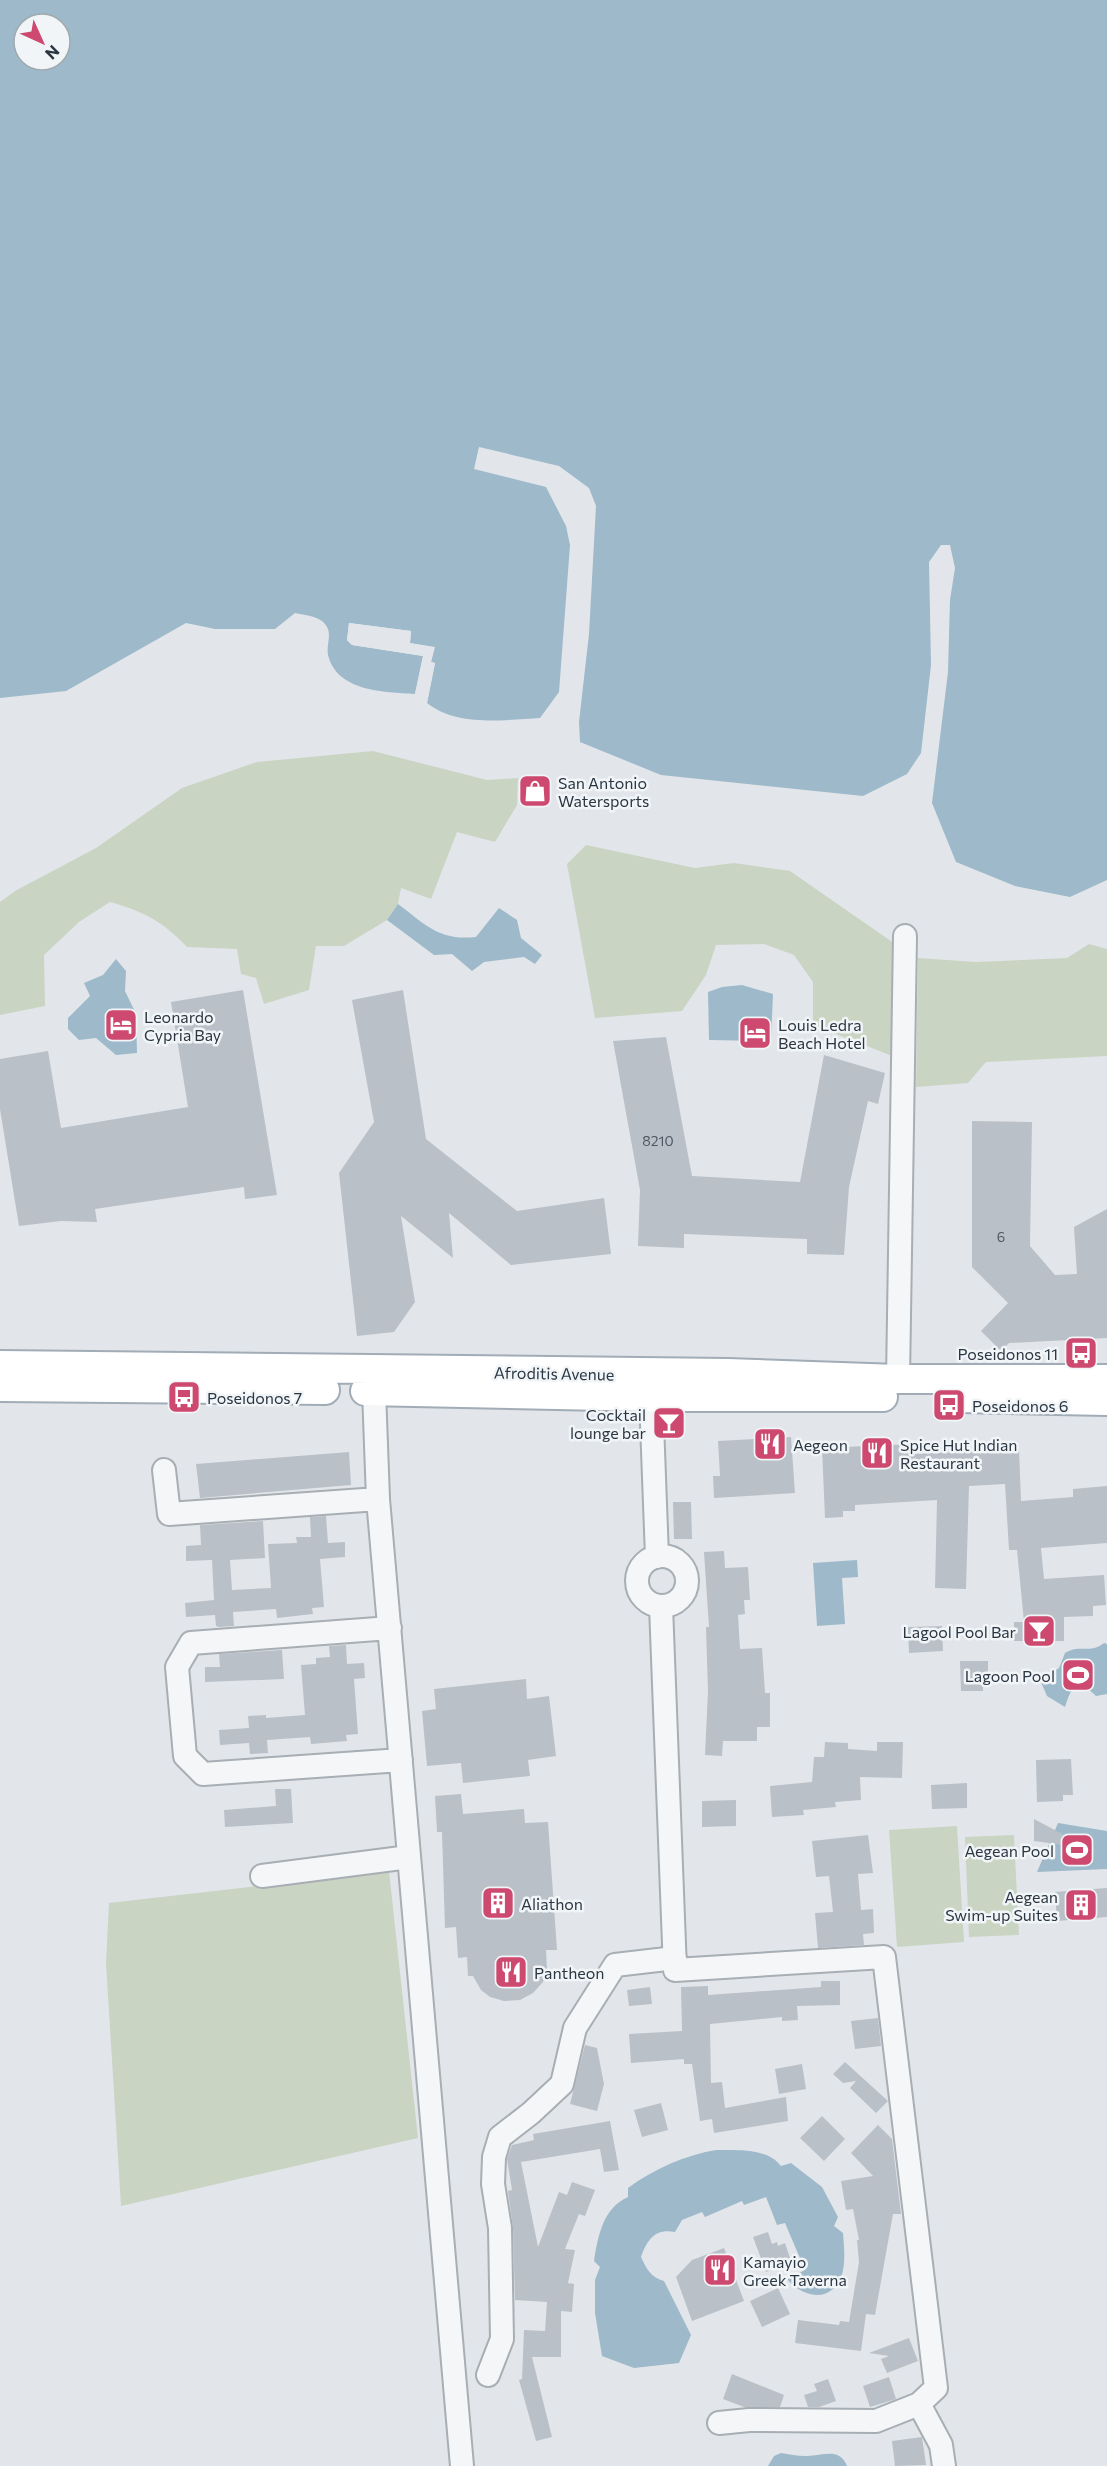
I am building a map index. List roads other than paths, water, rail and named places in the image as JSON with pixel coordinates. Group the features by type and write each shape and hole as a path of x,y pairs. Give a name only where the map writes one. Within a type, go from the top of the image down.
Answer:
{"main road":[{"name":"Afroditis Avenue","path":"0,1365 728,1373 898,1379 1107,1379"},
{"name":"Afroditis Avenue","path":"0,1387 1107,1401"}],"street":[{"path":"898,1379 905,936"},
{"path":"374,1390 378,1499 462,2466"},
{"path":"651,1397 657,1557"},
{"path":"164,1470 169,1514 378,1499"},
{"path":"657,1557 670,1557 677,1560 688,1579 680,1600 661,1606 645,1600 638,1587 639,1572 642,1566 657,1557"},
{"path":"661,1606 675,1964"},
{"path":"390,1628 191,1643 177,1667 185,1756 203,1774 401,1760"},
{"path":"262,1876 409,1857"},
{"path":"488,2375 502,2339 500,2228 493,2184 494,2157 500,2137 531,2113 562,2084 575,2028 615,1965 884,1957 936,2388 919,2404 876,2421 749,2420 719,2423"},
{"path":"919,2404 941,2445 944,2466"}],"water":[{"path":"0,0 1107,0 1107,880 1070,897 1015,886 956,862 932,803 948,672 950,600 955,568 950,545 941,545 929,562 931,665 921,753 907,774 863,796 661,775 580,742 579,722 589,634 596,506 589,488 559,466 479,447 474,469 546,487 566,526 570,545 559,692 540,718 466,719 439,711 427,703 435,663 431,662 434,648 410,643 411,631 349,623 347,640 352,645 423,656 415,694 377,691 352,683 333,667 328,655 329,635 325,624 315,618 295,613 275,629 215,629 186,623 66,691 0,698"},
{"path":"398,904 434,930 463,938 476,937 499,908 517,920 521,938 542,955 535,964 524,957 484,962 472,971 452,954 434,955 387,920"},
{"path":"116,959 126,971 125,991 136,1014 137,1053 116,1055 96,1038 79,1040 68,1029 68,1018 90,996 84,983 103,975"},
{"path":"742,985 773,994 771,1041 709,1040 708,992 722,987"},
{"path":"857,1560 858,1577 842,1578 845,1624 817,1626 813,1563"},
{"name":"Lagoon Pool","path":"1104,1643 1107,1644 1107,1694 1096,1696 1083,1684 1079,1685 1069,1696 1065,1707 1047,1696 1040,1680 1059,1668 1065,1653 1075,1649 1094,1648"},
{"name":"Aegean Pool","path":"1058,1823 1107,1831 1107,1869 1037,1872"},
{"path":"716,2150 751,2151 768,2156 781,2166 791,2163 822,2187 838,2217 834,2226 843,2233 844,2261 841,2277 830,2291 816,2295 800,2290 787,2279 805,2270 785,2223 777,2225 766,2197 744,2205 742,2201 705,2217 702,2212 682,2220 675,2232 657,2233 649,2240 641,2257 652,2275 664,2281 691,2335 679,2363 634,2368 602,2356 595,2313 595,2280 600,2267 594,2261 597,2242 607,2215 628,2197 628,2188 648,2175 681,2159"},
{"path":"781,2453 805,2456 834,2454 844,2460 847,2466 768,2466 774,2456"}],"place":[{"name":"San Antonio Watersports","path":"535,791"},
{"name":"Leonardo Cypria Bay","path":"121,1025"},
{"name":"Louis Ledra Beach Hotel","path":"755,1033"},
{"name":"Poseidonos 11","path":"1081,1353"},
{"name":"Poseidonos 7","path":"184,1397"},
{"name":"Poseidonos 6","path":"949,1405"},
{"name":"Cocktail lounge bar","path":"669,1423"},
{"name":"Aegeon","path":"770,1444"},
{"name":"Spice Hut Indian Restaurant","path":"877,1453"},
{"name":"Lagool Pool Bar","path":"1039,1631"},
{"name":"Lagoon Pool","path":"1078,1675"},
{"name":"Aegean Pool","path":"1077,1850"},
{"name":"Aliathon","path":"498,1903"},
{"name":"Aegean Swim-up Suites","path":"1081,1905"},
{"name":"Pantheon","path":"511,1972"},
{"name":"Kamayio Greek Taverna","path":"720,2270"}]}
